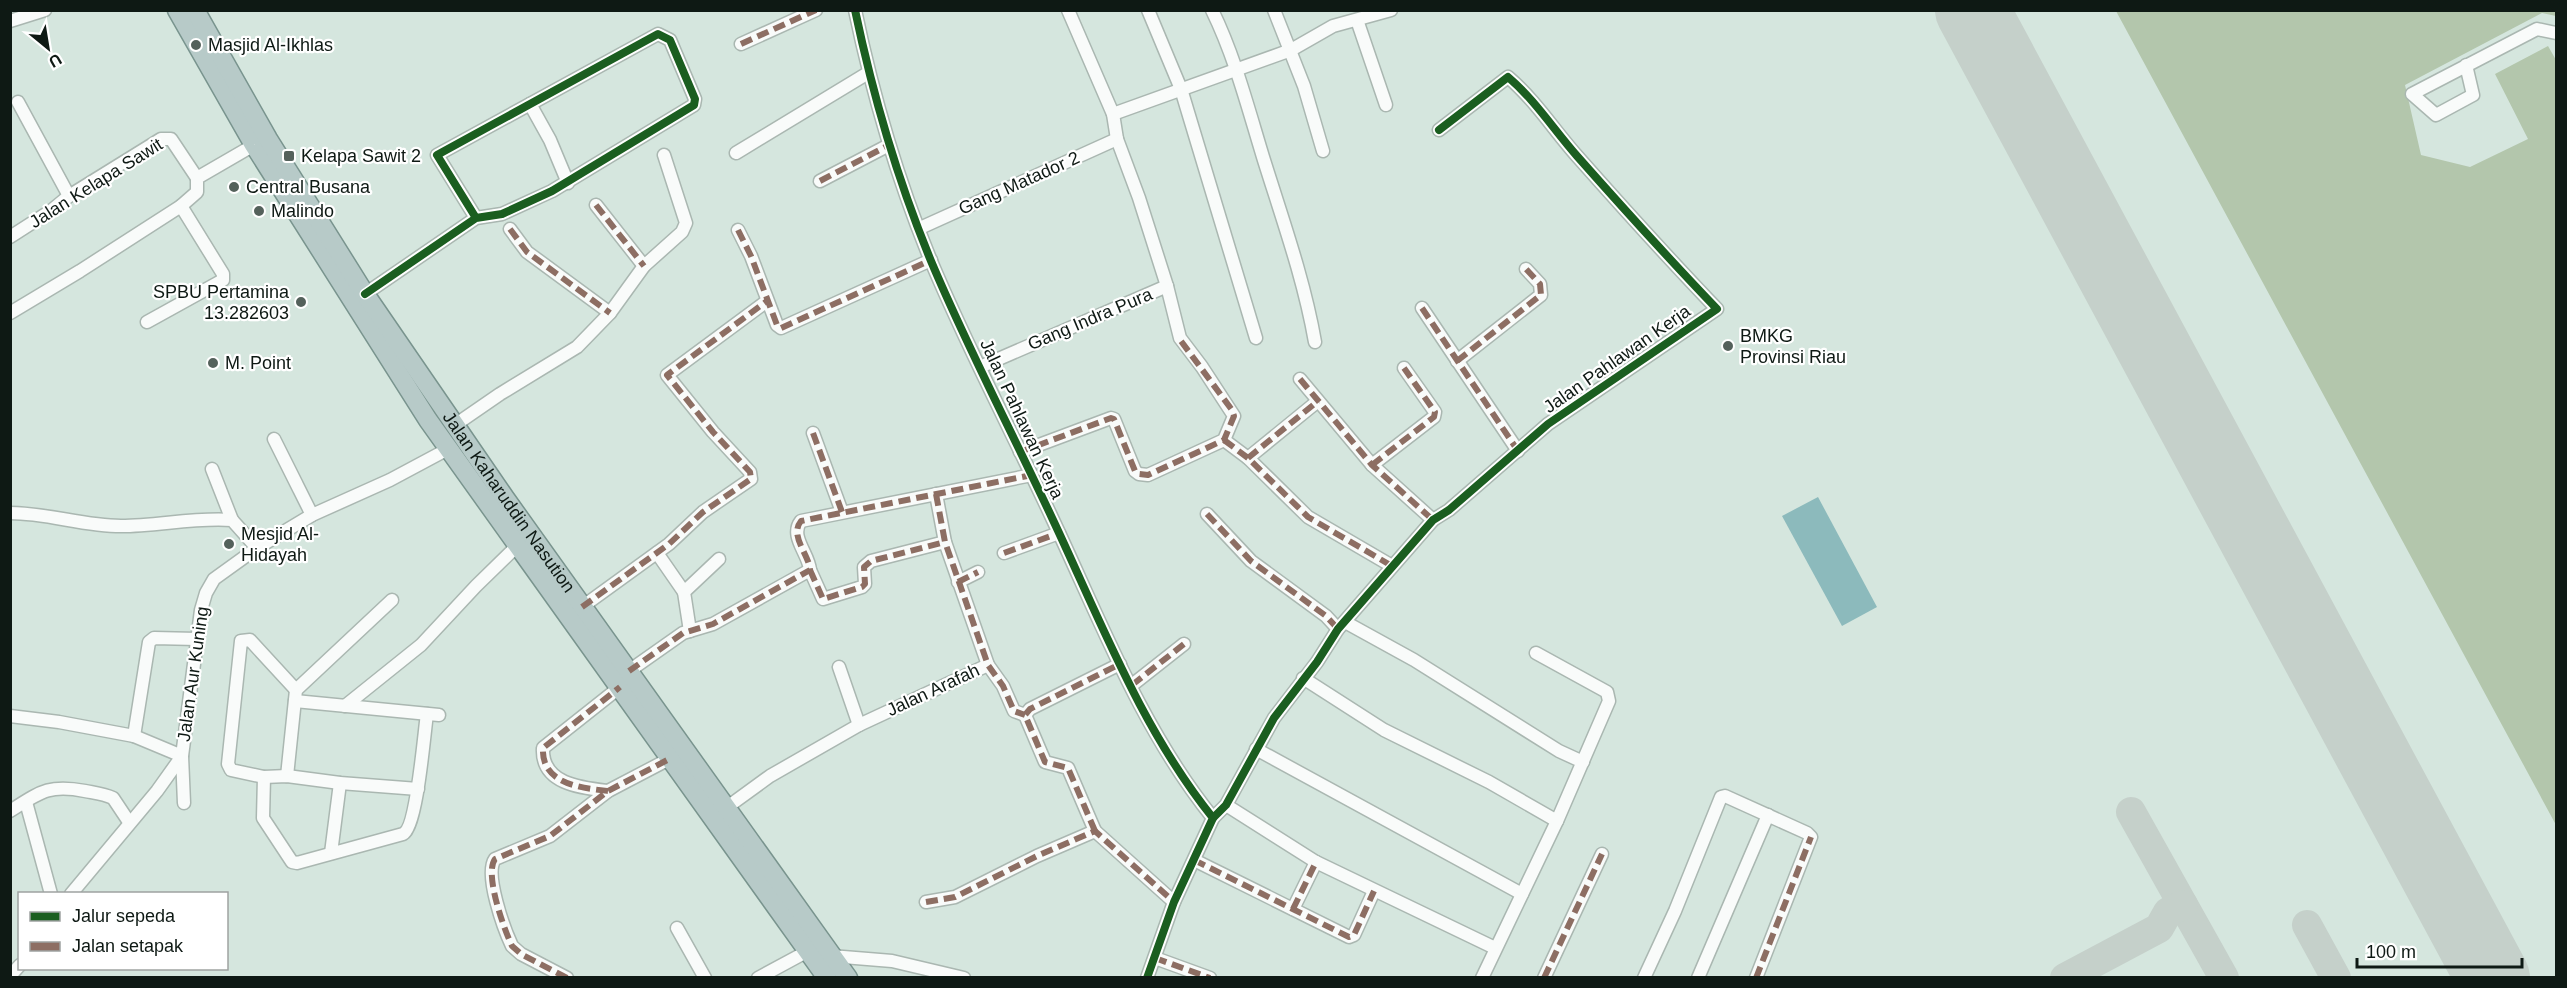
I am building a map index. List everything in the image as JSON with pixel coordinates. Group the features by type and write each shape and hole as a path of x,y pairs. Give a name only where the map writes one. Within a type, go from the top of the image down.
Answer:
{"highway":[{"name":"Jalan Kaharuddin Nasution","path":"177,10 254,145 365,294 582,607 671,758 784,903 848,978"},
{"name":"Jalan Kaharuddin Nasution","path":"195,10 268,139 372,333 448,449 517,546 726,808 784,903 808,951 827,978"}],"street":[{"path":"10,21 45,10"},
{"path":"741,44 816,10"},
{"name":"Jalan Pahlawan Kerja","path":"855,10 868,73 889,146 931,260 1120,664 1171,761 1213,818"},
{"path":"1020,452 1111,418 1114,419 1135,471 1148,475 1224,440 1234,416 1232,410 1181,341 1167,286 1139,198 1117,139 1113,114 1068,10"},
{"path":"1148,10 1181,89 1256,338"},
{"path":"1212,10 1236,69 1306,296 1316,342"},
{"path":"1274,10 1291,50 1323,152"},
{"path":"1113,114 1291,50 1323,30 1373,13 1391,10"},
{"path":"1356,20 1386,105"},
{"path":"2466,65 2473,95 2436,115 2412,94 2466,65 2537,29 2556,33"},
{"path":"365,294 476,218 502,214 568,183 694,105 695,99 670,40 658,34 437,155 476,218"},
{"path":"736,153 868,73"},
{"name":"Jalan Pahlawan Kerja","path":"1147,978 1174,902 1213,818 1226,805 1256,749 1303,678 1342,625 1392,566 1433,520 1449,510 1548,424 1717,309 1549,125 1524,90 1508,77 1438,130"},
{"path":"18,102 69,196"},
{"path":"530,104 550,140 568,183"},
{"name":"Jalan Kelapa Sawit","path":"12,231 52,210 69,196 166,138 171,139 197,178"},
{"name":"Gang Matador 2","path":"920,228 1117,139"},
{"path":"10,313 81,271 180,206 197,192 197,178 254,145"},
{"path":"820,181 889,146"},
{"path":"455,425 500,394 577,347 610,313 644,266 682,232 686,223 664,155"},
{"path":"596,205 644,266"},
{"path":"147,322 224,280 223,274 180,206"},
{"path":"510,230 526,252 610,313"},
{"path":"738,230 751,256 777,325 784,328 931,260"},
{"path":"1457,361 1541,295 1540,284 1526,269"},
{"name":"Gang Indra Pura","path":"980,367 1167,286"},
{"path":"582,607 657,553 704,512 751,479 750,472 713,432 667,375 767,301"},
{"path":"1422,308 1518,451"},
{"path":"1372,465 1434,417 1435,412 1404,368"},
{"path":"1300,379 1372,465 1433,520"},
{"path":"1248,458 1318,401"},
{"path":"813,433 842,512"},
{"path":"274,440 312,515"},
{"path":"1224,440 1248,458 1308,517 1392,566"},
{"name":"Jalan Aur Kuning","path":"73,892 157,791 182,756 203,600 214,579 257,548 312,515 390,480 448,449"},
{"path":"212,468 232,520 257,548"},
{"path":"945,542 871,561 864,567 865,584 862,587 823,599 798,540 798,525 801,521 842,512 1032,475"},
{"name":"Jalan Arafah","path":"726,808 770,776 860,725 988,664 945,542 936,494"},
{"path":"10,513 38,514 93,525 123,526 215,519 232,520"},
{"path":"1207,514 1251,561 1326,616 1414,660 1559,751 1583,762"},
{"path":"1004,553 1059,533"},
{"path":"345,706 427,639 469,592 517,546"},
{"path":"657,553 684,592 690,631"},
{"path":"684,592 720,560"},
{"path":"608,790 577,788 554,776 542,758 543,748 624,679 690,631 713,624 810,570"},
{"path":"958,582 978,573"},
{"path":"287,776 295,695 392,600"},
{"path":"134,736 149,642 154,638 197,639"},
{"path":"264,777 263,818 291,861 297,863 407,833 410,827 418,789 433,714 345,706 295,695 250,640 241,641 229,767 233,771 264,777 287,776 418,789"},
{"path":"1132,685 1184,644"},
{"path":"1482,978 1557,821 1609,701 1607,692 1536,653"},
{"path":"988,664 1003,686 1014,711 1024,715 1045,762 1066,765 1068,768 1095,831 1174,902"},
{"path":"1024,715 1030,709 1120,664"},
{"path":"839,667 860,725"},
{"path":"1303,678 1384,730 1444,759 1557,821"},
{"path":"10,716 59,722 134,736 182,756 184,803"},
{"path":"1256,749 1522,894"},
{"path":"567,978 521,954 513,946 491,878 492,863 495,859 550,836 608,790 671,758"},
{"path":"331,853 340,783"},
{"path":"10,811 45,791 57,787 106,795 117,802 129,822"},
{"path":"1644,978 1675,911 1721,797 1728,797 1807,833 1811,837 1756,978"},
{"path":"26,802 50,892"},
{"path":"1226,805 1317,862 1495,948"},
{"path":"1698,978 1768,815"},
{"path":"926,902 955,897 1095,831"},
{"path":"1544,978 1602,854"},
{"path":"1194,860 1350,937 1354,934 1374,891"},
{"path":"1293,909 1317,862"},
{"path":"677,928 705,978"},
{"path":"758,978 808,951"},
{"path":"831,956 892,961 964,978"},
{"path":"1155,958 1210,978"}],"green space":[{"path":"2116,11 2556,11 2556,16 2542,13 2405,85 2421,155 2470,167 2528,139 2495,74 2548,46 2556,60 2556,825"}],"water":[{"path":"1818,497 1877,607 1842,626 1782,516"}],"taxiway":[{"path":"2131,812 2224,978"},
{"path":"2065,978 2159,928 2168,912 2183,905"},
{"path":"2307,925 2336,978"},
{"path":"2481,954 2482,978"}],"runway":[{"path":"1972,10 2493,978"}],"marked path":[{"path":"741,44 816,10"},
{"path":"820,181 889,145"},
{"path":"596,205 644,266"},
{"path":"510,229 527,252 610,313"},
{"path":"738,230 751,256 777,325 781,328 931,260"},
{"path":"1457,361 1541,295 1540,284 1526,269"},
{"path":"582,607 669,544 703,512 751,479 750,472 713,432 667,375 767,301"},
{"path":"1422,308 1518,451"},
{"path":"1020,452 1111,418 1114,419 1135,471 1148,475 1224,440 1234,416 1232,410 1181,341"},
{"path":"1372,465 1434,417 1435,412 1404,368"},
{"path":"1300,379 1372,465 1433,520"},
{"path":"1248,458 1318,401"},
{"path":"813,433 842,512"},
{"path":"1224,440 1248,458 1308,517 1392,566"},
{"path":"629,671 683,633 713,624 810,570 798,539 797,533 801,521 1032,475"},
{"path":"936,494 945,542 988,665 1003,686 1014,711 1025,715"},
{"path":"1207,514 1251,561 1326,616 1338,629"},
{"path":"1004,553 1059,533"},
{"path":"810,570 823,599 862,587 865,584 864,567 871,561 945,542"},
{"path":"958,582 978,572"},
{"path":"1132,685 1184,644"},
{"path":"1095,831 1068,768 1045,762 1025,715 1030,709 1120,664"},
{"path":"608,791 575,786 556,777 544,760 543,748 620,687"},
{"path":"567,978 521,954 512,946 493,889 492,866 495,859 550,836 608,791 671,758"},
{"path":"926,902 955,897 1037,856 1095,831 1174,902"},
{"path":"1756,978 1811,837"},
{"path":"1544,978 1602,854"},
{"path":"1194,860 1349,937 1354,935 1374,891"},
{"path":"1293,909 1316,862"},
{"path":"1155,958 1210,978"}],"cycle path":[{"path":"855,10 878,106 897,169 945,294 1124,674 1165,749 1213,818 1174,902 1147,978"},
{"path":"365,294 476,218 502,214 552,191 694,105 695,99 670,40 658,34 437,155 476,218"},
{"path":"1213,818 1226,805 1274,718 1317,662 1338,629 1433,520 1449,510 1548,424 1717,309 1577,156 1536,105 1508,77 1439,130"}],"place":[{"name":"Masjid Al-Ikhlas","path":"196,45"},
{"name":"Kelapa Sawit 2","path":"289,156"},
{"name":"Central Busana","path":"234,187"},
{"name":"Malindo","path":"259,211"},
{"name":"SPBU Pertamina 13.282603","path":"301,302"},
{"name":"BMKG Provinsi Riau","path":"1728,346"},
{"name":"M. Point","path":"213,363"},
{"name":"Mesjid Al- Hidayah","path":"229,544"}]}
